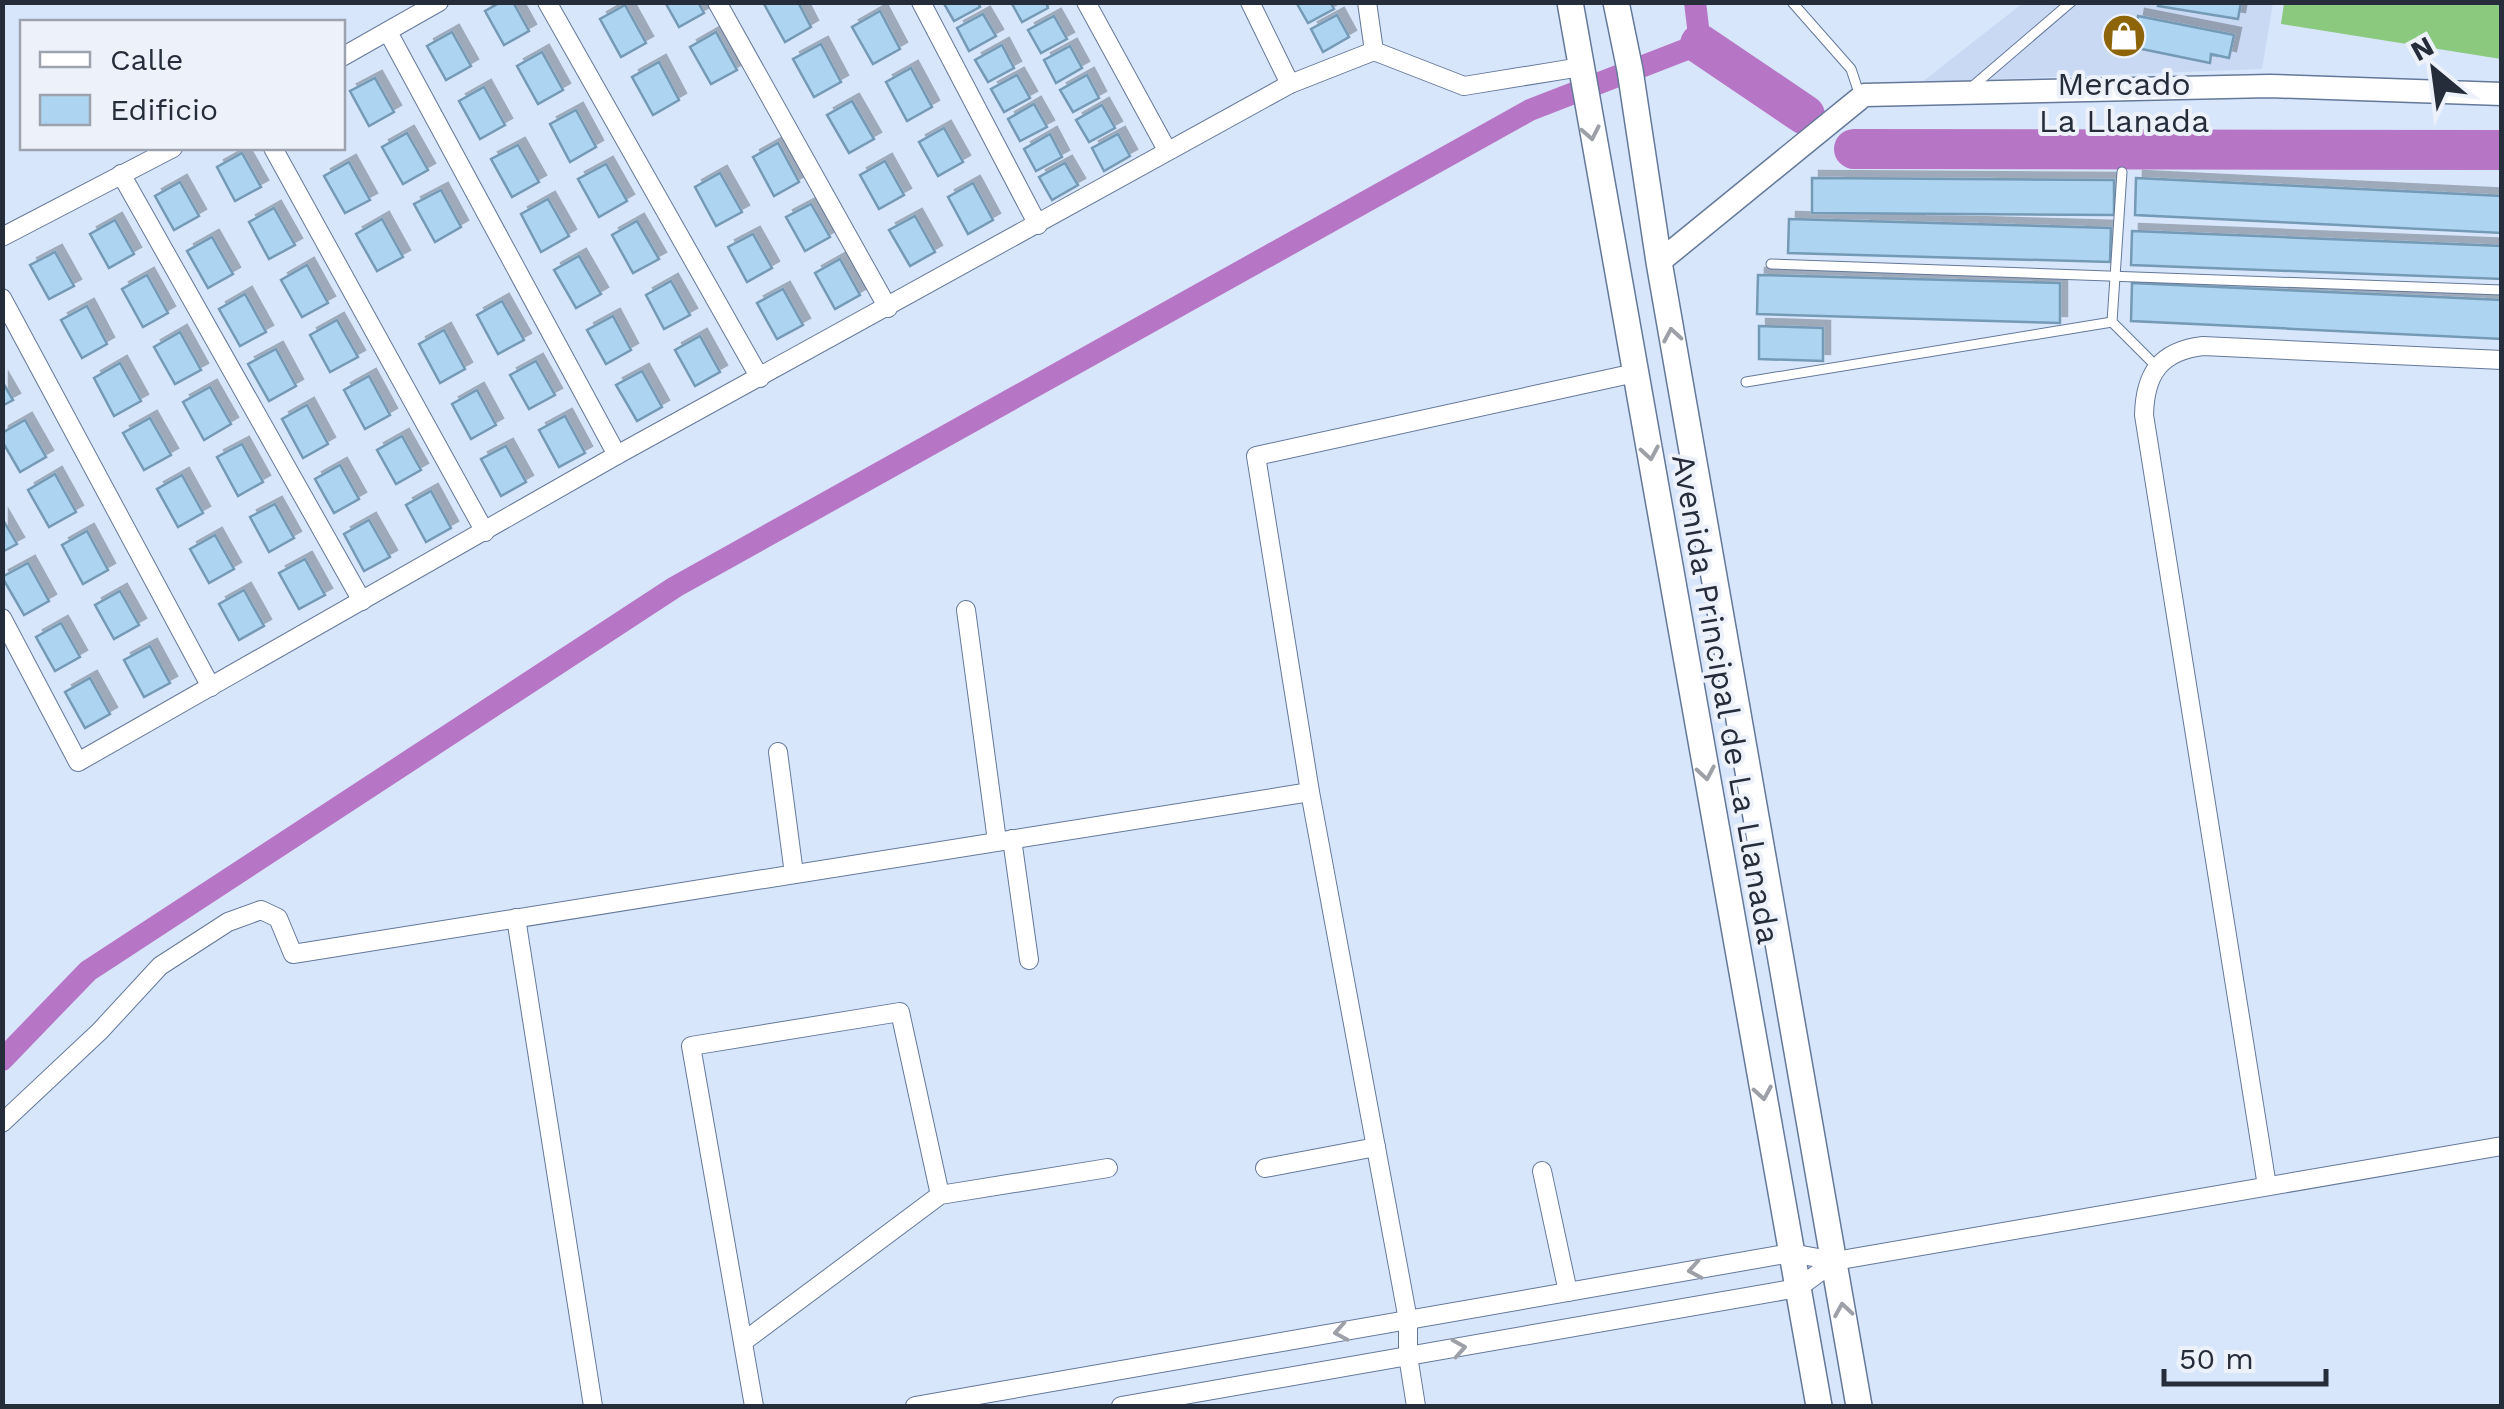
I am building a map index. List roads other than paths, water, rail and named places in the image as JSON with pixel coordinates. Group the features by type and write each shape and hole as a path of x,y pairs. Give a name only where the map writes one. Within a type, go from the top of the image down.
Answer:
{"main road":[{"name":"Avenida Principal de La Llanada","path":"1570,2 1819,1406"},
{"name":"Avenida Principal de La Llanada","path":"1616,2 1859,1406"},
{"path":"1612,242 1635,262 1660,262"},
{"path":"1624,310 1637,281 1660,262"}],"street":[{"path":"345,55 440,2"},
{"path":"547,2 760,378"},
{"path":"717,2 888,308"},
{"path":"922,2 1038,224"},
{"path":"1086,2 1167,150"},
{"path":"1250,2 1290,84"},
{"path":"1367,2 1374,51"},
{"path":"388,32 617,456"},
{"path":"2,618 78,762 617,456 1290,84 1374,51 1464,86 1581,67"},
{"path":"1660,262 1864,95 2270,86 2502,94"},
{"path":"2,237 169,150"},
{"path":"274,150 485,532"},
{"path":"121,174 362,601"},
{"path":"2,298 211,687"},
{"path":"2267,1186 2144,415 2144,389 2158,366 2181,349 2202,346 2502,360"},
{"path":"1416,1406 1408,1356 1408,1320 1310,792 1256,456 1635,372"},
{"path":"966,610 1004,840 1029,960"},
{"path":"778,752 794,874"},
{"path":"2,1122 100,1031 160,966 228,922 261,910 278,918 293,954 1310,792"},
{"path":"516,918 594,1406"},
{"path":"754,1406 691,1046 900,1012 940,1195"},
{"path":"919,1406 1792,1253 1835,1261 2502,1146"},
{"path":"1265,1168 1376,1147"},
{"path":"743,1342 940,1195 1108,1168"},
{"path":"1542,1171 1568,1292"},
{"path":"1121,1406 1798,1288 1835,1261"}],"lane":[{"path":"1792,2 1852,68 1857,88 1864,95"},
{"path":"1958,95 1980,81 2071,2"},
{"path":"2122,172 2112,322 2158,366"},
{"path":"1772,264 2502,290"},
{"path":"1746,382 2112,322"}],"waterway":[{"path":"2,1060 88,971 675,587 1530,110 1700,44 1695,2"},
{"path":"1700,44 1805,115"},
{"path":"1854,149 2502,150"}],"place":[{"name":"Mercado La Llanada","path":"2124,36"}]}
